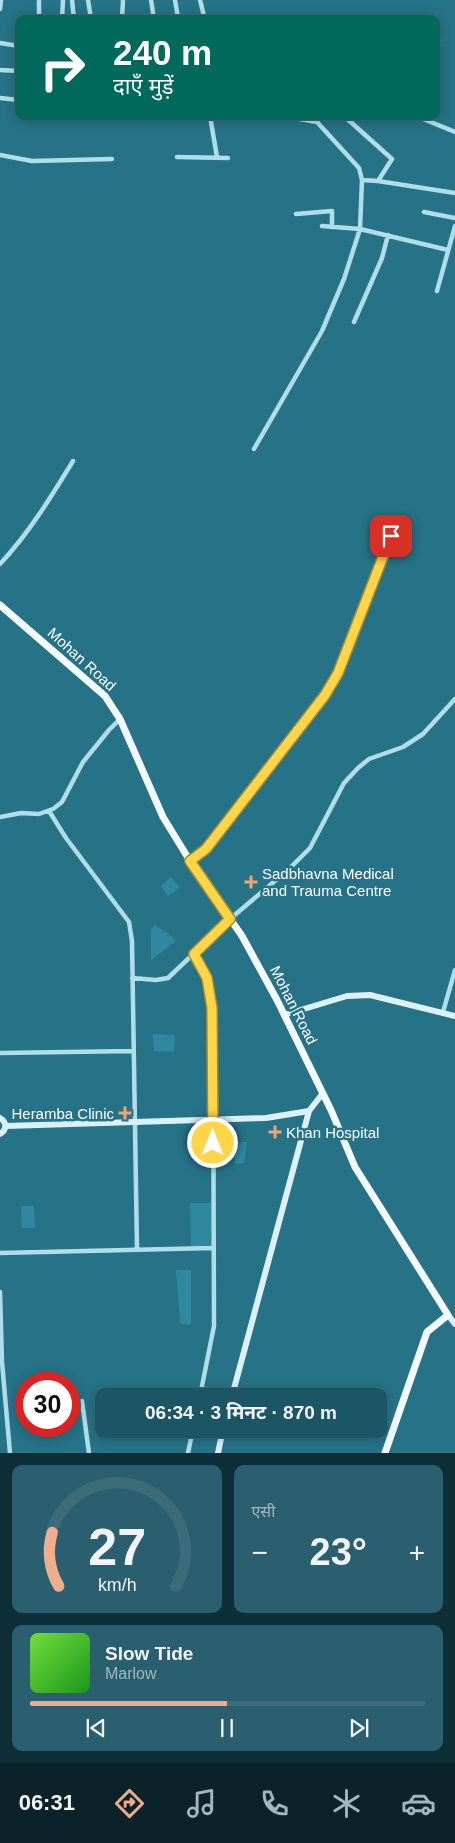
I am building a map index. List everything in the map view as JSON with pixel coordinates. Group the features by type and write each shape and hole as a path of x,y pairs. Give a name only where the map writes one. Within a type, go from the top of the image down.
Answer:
{"main road":[{"name":"Mohan Road","path":"0,606 106,696 120,719 163,817 190,861 242,936 284,1015 323,1093 355,1167 448,1315"},
{"path":"385,1453 428,1332 448,1315"}],"street":[{"path":"0,0 0,9"},
{"path":"39,0 39,15"},
{"path":"62,0 62,15"},
{"path":"72,0 74,15"},
{"path":"88,0 90,15"},
{"path":"122,15 123,0"},
{"path":"151,0 153,15"},
{"path":"175,0 178,15"},
{"path":"200,0 204,15"},
{"path":"0,43 15,45"},
{"path":"0,70 15,71"},
{"path":"0,98 15,100"},
{"path":"211,120 217,157"},
{"path":"254,449 322,331 344,279 360,229 362,180 356,164 317,122 306,120"},
{"path":"348,120 392,159 378,181"},
{"path":"426,120 455,132"},
{"path":"0,155 32,161 112,159"},
{"path":"177,157 228,158"},
{"path":"362,180 455,193"},
{"path":"296,214 332,211 332,226"},
{"path":"424,212 455,218"},
{"path":"322,226 360,229 448,250"},
{"path":"437,291 455,226"},
{"path":"354,322 382,258 388,235"},
{"path":"0,564 16,547 46,505 73,461"},
{"path":"190,861 206,849 325,695 338,673 391,536 389,526"},
{"path":"132,978 156,980 168,978 230,919 289,870 310,848 344,783 358,768 369,759 403,746 423,734 455,699"},
{"path":"0,817 22,813 39,814 49,811 62,802 83,762 120,719"},
{"path":"49,811 66,838 129,922 132,941 137,1249"},
{"path":"194,954 207,978 212,1008 214,1326 202,1388"},
{"path":"443,1012 455,970"},
{"path":"284,1015 348,996 370,995 455,1016"},
{"path":"0,1053 133,1051"},
{"path":"234,1388 309,1111 323,1093"},
{"path":"6,1126 266,1118 309,1111"},
{"path":"0,1118 4,1120 6,1126 0,1134"},
{"path":"0,1253 213,1248"},
{"path":"0,1292 2,1362 10,1453"},
{"path":"448,1315 455,1324"},
{"path":"82,1401 89,1453"},
{"path":"188,1453 191,1438"},
{"path":"218,1453 222,1438"}],"shaded area":[{"path":"171,877 180,888 168,896 161,886"},
{"path":"155,925 176,941 151,960 151,929"},
{"path":"153,1034 175,1035 174,1052 154,1051"},
{"path":"235,1142 247,1142 244,1163 235,1164"},
{"path":"190,1203 212,1203 212,1247 191,1248"},
{"path":"21,1206 34,1206 35,1228 22,1228"},
{"path":"176,1270 191,1270 191,1325 180,1324"}],"place":[{"name":"Sadbhavna Medical and Trauma Centre","path":"251,882"},
{"name":"Heramba Clinic","path":"125,1113"},
{"name":"Khan Hospital","path":"275,1132"}],"route":[{"path":"213,1143 212,1008 207,978 194,954 230,919 190,861 206,849 325,695 338,673 391,536"}]}
